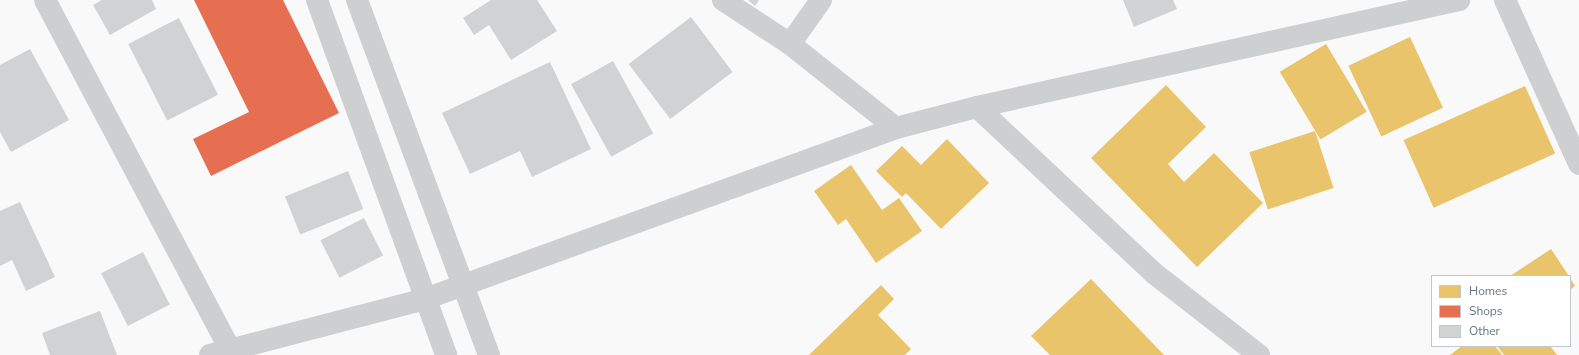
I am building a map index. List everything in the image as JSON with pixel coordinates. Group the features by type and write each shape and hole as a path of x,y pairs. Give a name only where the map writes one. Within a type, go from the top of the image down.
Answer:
{"street":[{"path":"45,0 220,352 425,300 896,128 977,107 1459,0"},
{"path":"317,0 446,355"},
{"path":"358,0 488,355"},
{"path":"723,0 790,44 896,128"},
{"path":"790,44 821,0"},
{"path":"1505,0 1579,164"},
{"path":"977,107 1155,274 1259,355"}],"building: Homes":[{"path":"1410,37 1443,108 1381,136 1348,66"},
{"path":"1326,44 1367,112 1320,140 1280,72"},
{"path":"1166,85 1206,127 1168,164 1184,182 1214,153 1263,203 1197,267 1091,158"},
{"path":"1525,86 1555,154 1434,208 1403,140"},
{"path":"1315,131 1334,188 1268,209 1249,152"},
{"path":"947,139 989,183 941,229 906,193 902,197 876,171 902,146 921,165"},
{"path":"851,165 882,210 899,198 922,231 876,263 846,219 838,225 814,191"},
{"path":"1551,249 1568,275 1512,275"},
{"path":"1091,279 1164,355 1050,355 1031,336"},
{"path":"1571,280 1575,286 1571,289"},
{"path":"881,285 894,299 878,315 911,349 905,355 809,355"},
{"path":"1461,347 1496,347 1502,355 1450,355"},
{"path":"1498,347 1551,347 1557,355 1504,355"}],"building: Shops":[{"path":"194,0 283,0 339,113 211,176 193,139 249,112"}],"building: Other":[{"path":"102,0 152,0 156,9 110,35 93,5"},
{"path":"491,0 537,0 557,31 511,60 489,25 474,35 463,18"},
{"path":"748,0 759,0 755,6"},
{"path":"1123,0 1173,0 1177,9 1134,27"},
{"path":"691,17 733,72 670,119 629,64"},
{"path":"179,18 218,95 167,121 128,44"},
{"path":"30,49 69,120 11,152 0,132 0,65"},
{"path":"613,61 653,134 611,157 571,84"},
{"path":"550,62 591,149 532,177 520,151 470,174 442,113"},
{"path":"348,171 363,209 300,234 285,196"},
{"path":"20,202 55,277 26,291 12,260 0,266 0,211"},
{"path":"364,218 383,255 339,278 320,240"},
{"path":"143,252 170,305 128,326 101,273"},
{"path":"100,311 117,355 50,355 42,333"}]}
